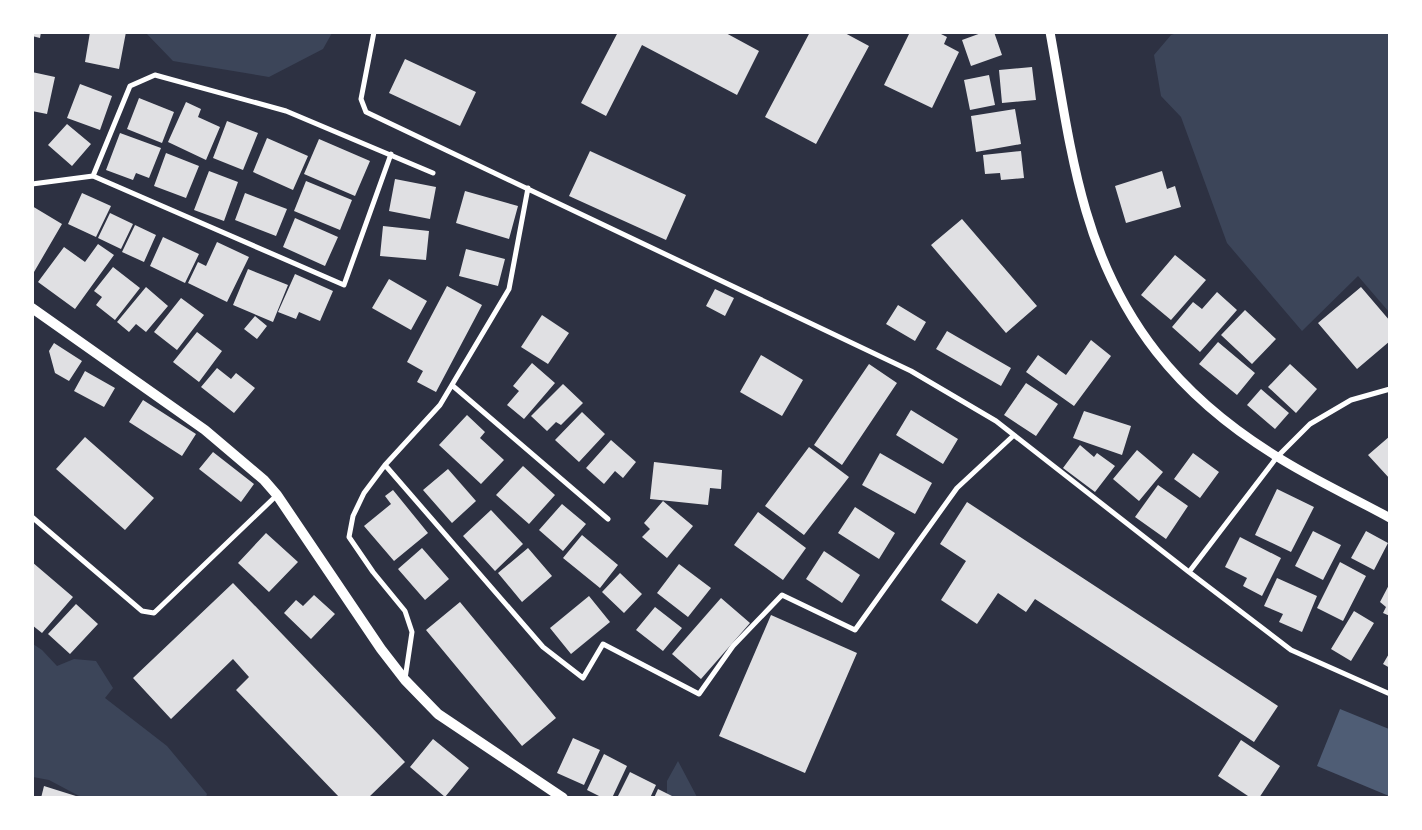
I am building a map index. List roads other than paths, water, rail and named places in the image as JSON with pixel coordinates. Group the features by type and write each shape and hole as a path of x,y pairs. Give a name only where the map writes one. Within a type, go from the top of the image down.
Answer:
{"main road":[{"path":"32,308 205,430 264,480 277,495 381,649 405,680 438,714 564,798"}],"street":[{"path":"374,32 360,99 366,112 911,371 996,421 1291,650 1390,694"},
{"path":"1050,32 1085,210 1122,302 1148,342 1184,384 1235,428 1276,457 1390,518"},
{"path":"93,176 130,86 155,75 286,111 433,173"},
{"path":"32,184 93,176 344,285 391,154"},
{"path":"405,680 412,632 406,611 373,572 349,537 353,516 364,493 385,465 440,405 510,289 528,188"},
{"path":"453,386 608,519"},
{"path":"1189,572 1276,457 1310,424 1351,400 1390,389"},
{"path":"385,465 543,647 583,678 603,644 699,694 733,646 782,596 855,630 956,488 1014,436"},
{"path":"32,517 142,611 154,613 277,495"}]}
